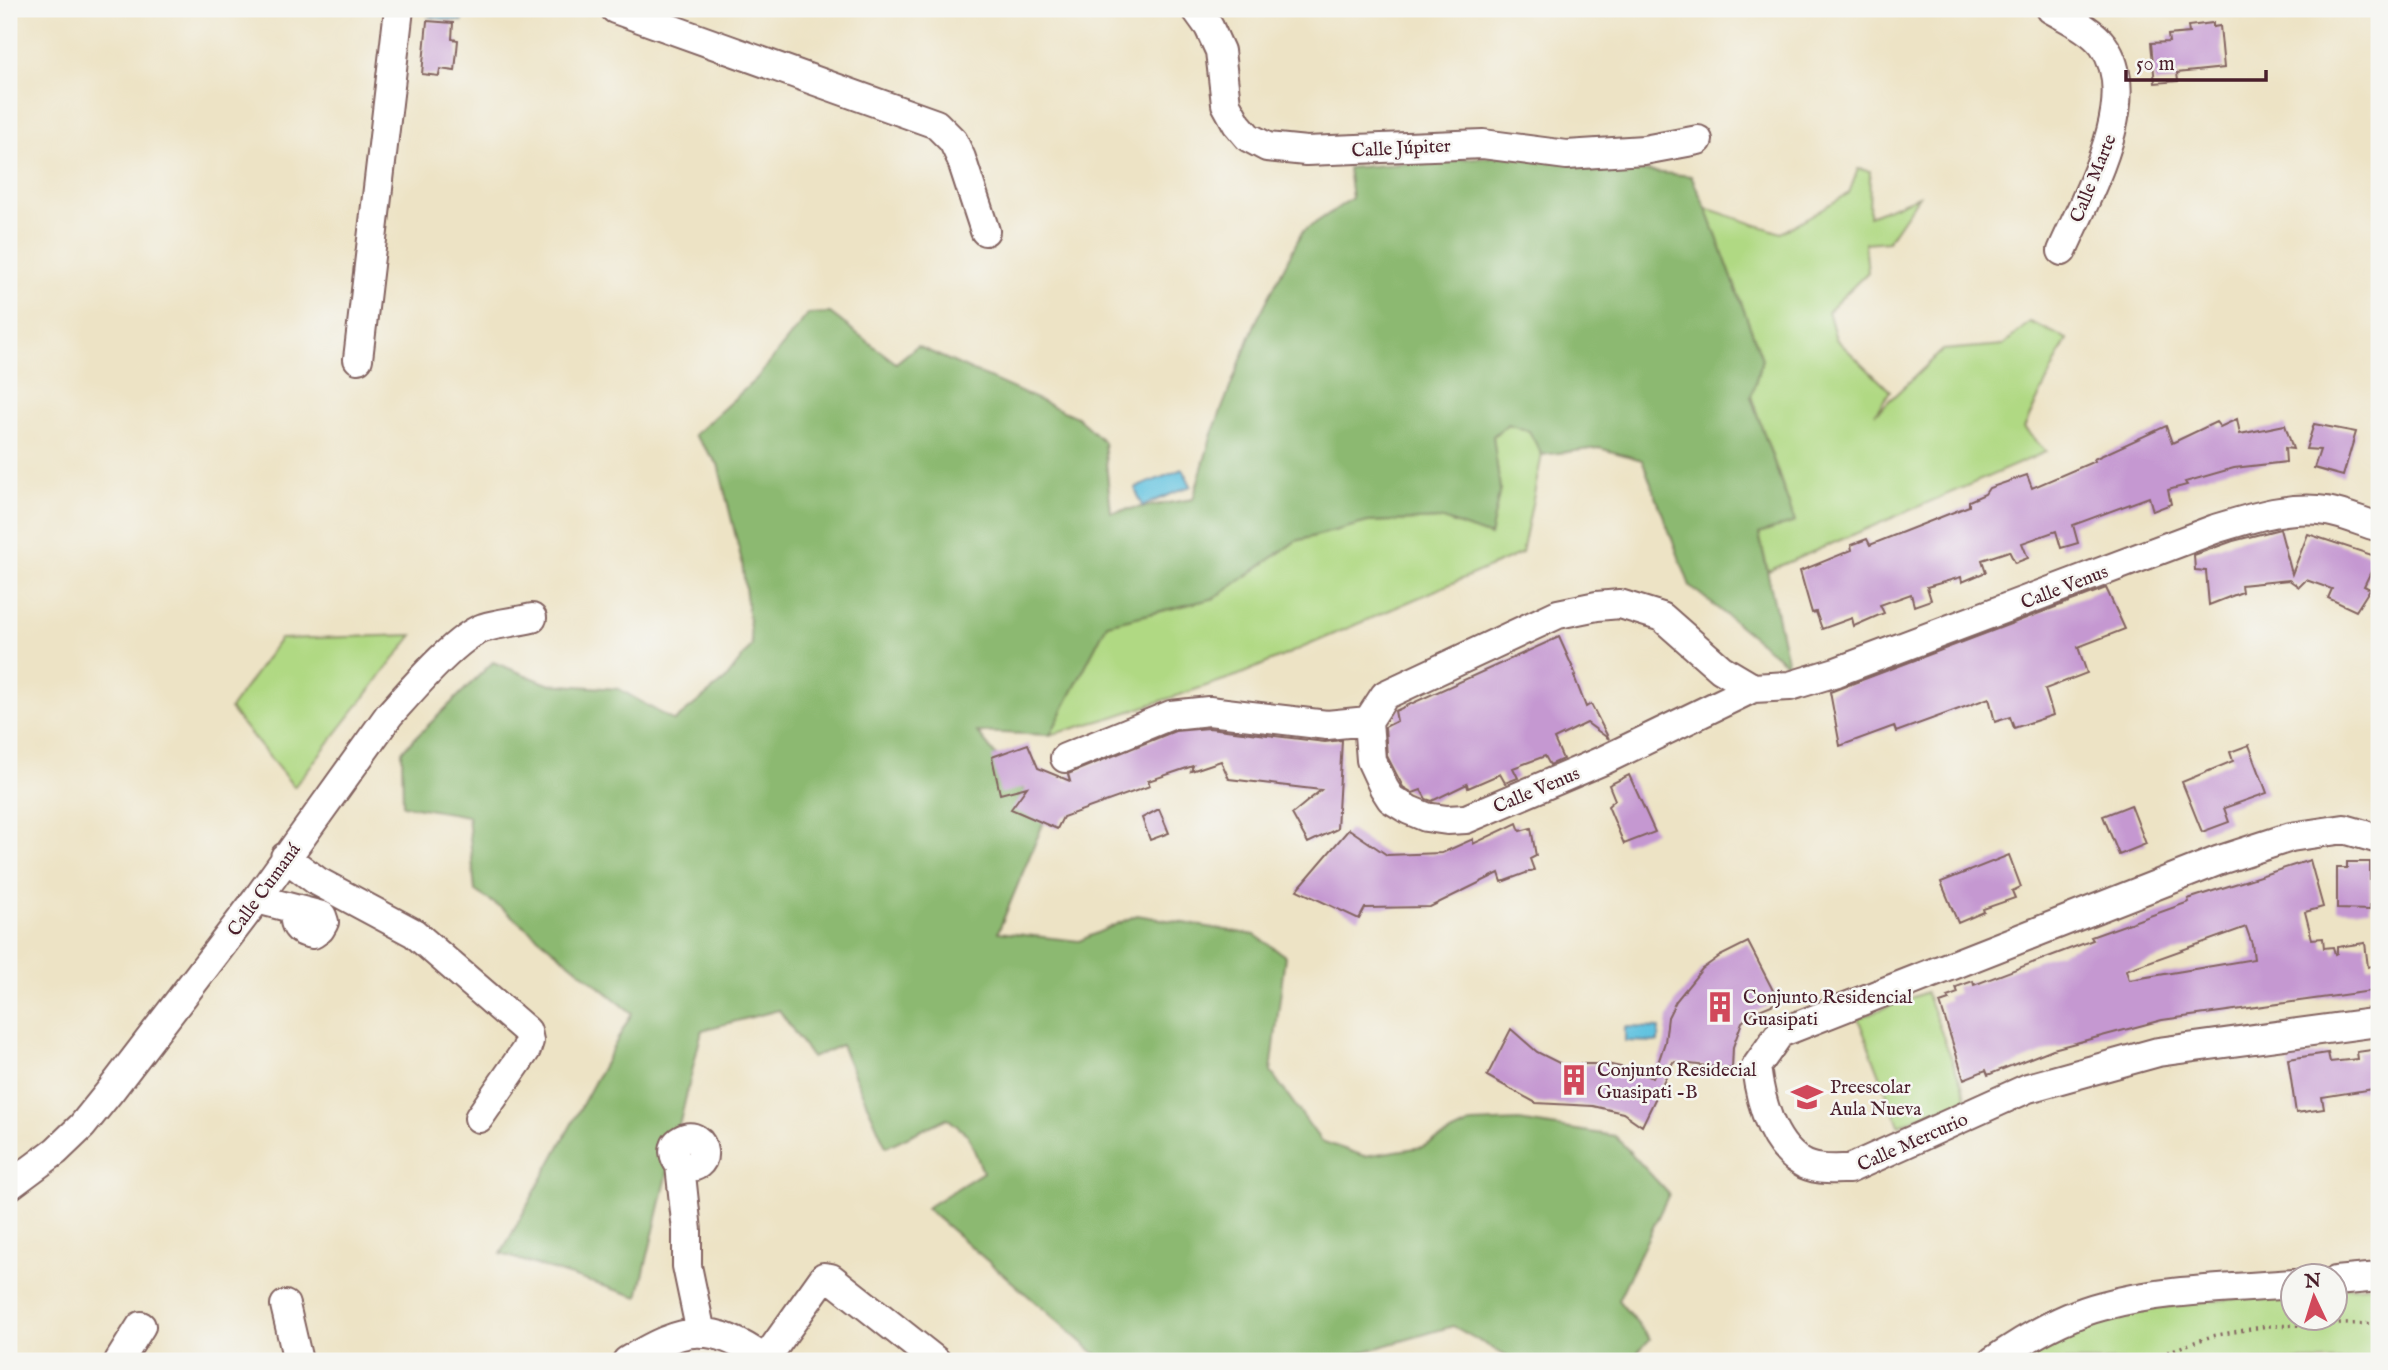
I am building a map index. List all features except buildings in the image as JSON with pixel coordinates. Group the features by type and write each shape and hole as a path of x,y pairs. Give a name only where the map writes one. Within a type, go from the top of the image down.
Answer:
{"street":[{"path":"358,359 399,9"},
{"path":"615,9 936,124 953,141 961,158 985,231"},
{"name":"Calle Júpiter","path":"1196,9 1209,27 1220,51 1226,104 1248,137 1267,147 1306,151 1483,144 1567,155 1644,150 1698,140"},
{"name":"Calle Marte","path":"2051,9 2076,23 2102,44 2114,64 2118,86 2116,114 2108,144 2062,251"},
{"name":"Calle Venus","path":"1368,721 1371,760 1391,799 1426,817 1447,820 1466,818 1555,781 1752,688 1790,686 1836,672 2139,557 2249,519 2303,510 2328,512 2379,527"},
{"path":"1065,758 1171,715 1209,711 1327,725 1368,721 1385,695 1558,614 1597,606 1620,604 1662,617 1721,669 1752,688"},
{"name":"Calle Cumaná","path":"9,1186 56,1151 82,1126 257,899 390,715 433,666 481,629 532,618"},
{"name":"Calle Mercurio","path":"2379,839 2344,829 2291,837 2220,860 1780,1033 1756,1067 1764,1106 1776,1134 1788,1150 1802,1163 1824,1169 1849,1169 2028,1088 2145,1055 2379,1022"},
{"path":"285,858 317,881 414,933 527,1031 529,1041 526,1050 479,1118"},
{"path":"257,899 296,909"},
{"path":"680,1165 687,1231 687,1266 701,1333"},
{"path":"627,1361 675,1335 701,1333 716,1334 738,1342 766,1361 824,1277 831,1278 936,1361"},
{"path":"2350,1280 2379,1278"},
{"path":"1993,1361 2029,1337 2065,1319 2103,1305 2185,1293 2280,1285"},
{"path":"285,1306 298,1361"},
{"path":"119,1361 141,1326"}],"path":[{"path":"2141,1361 2212,1336 2267,1326 2379,1323"}],"green space":[{"path":"1500,156 1691,176 1706,208 1762,359 1751,397 1795,522 1759,534 1788,665 1690,586 1642,460 1599,448 1542,455 1529,431 1508,424 1493,436 1500,489 1490,536 1443,519 1368,522 1296,541 1215,598 1107,624 1050,735 977,732 1046,817 998,932 1079,941 1137,915 1255,935 1285,956 1271,1072 1321,1141 1364,1156 1422,1147 1472,1123 1519,1121 1615,1136 1669,1194 1618,1300 1650,1339 1630,1361 1515,1361 1453,1326 1332,1361 1104,1361 926,1208 983,1172 968,1135 947,1118 886,1147 841,1045 812,1058 779,1010 702,1030 638,1297 501,1254 632,1013 503,909 475,891 468,816 403,805 402,751 493,662 548,684 619,689 674,721 725,680 752,645 742,562 718,464 694,435 756,379 808,314 830,313 896,363 917,346 1077,417 1104,442 1111,512 1193,499 1212,434 1255,324 1302,232 1352,198 1348,168"},
{"path":"1858,169 1870,171 1869,216 1919,196 1888,241 1865,243 1868,272 1828,311 1836,339 1890,391 1875,414 1943,350 2003,345 2030,322 2067,339 2024,428 2046,452 1768,571 1759,534 1795,521 1751,396 1762,359 1706,208 1781,233 1849,193"},
{"path":"1508,424 1530,431 1542,455 1522,553 1239,675 1050,735 1107,624 1215,598 1296,541 1368,522 1443,519 1490,536 1500,489 1493,436"},
{"path":"413,635 294,787 230,709 280,639"},
{"path":"1926,992 1967,1099 1899,1125 1858,1018"},
{"path":"2379,1285 2379,1361 2014,1361 2071,1326 2124,1311 2280,1293 2280,1332 2350,1332 2350,1287"},
{"path":"1787,1352 1801,1361 1754,1361"}],"water":[{"path":"462,9 462,21 429,17 440,11"},
{"path":"1183,469 1191,486 1142,506 1135,488"},
{"path":"1625,1027 1659,1028 1658,1042 1625,1041"}],"place":[{"name":"Conjunto Residencial Guasipati","path":"1720,1007"},
{"name":"Conjunto Residecial Guasipati -B","path":"1574,1080"},
{"name":"Preescolar Aula Nueva","path":"1807,1097"}]}
